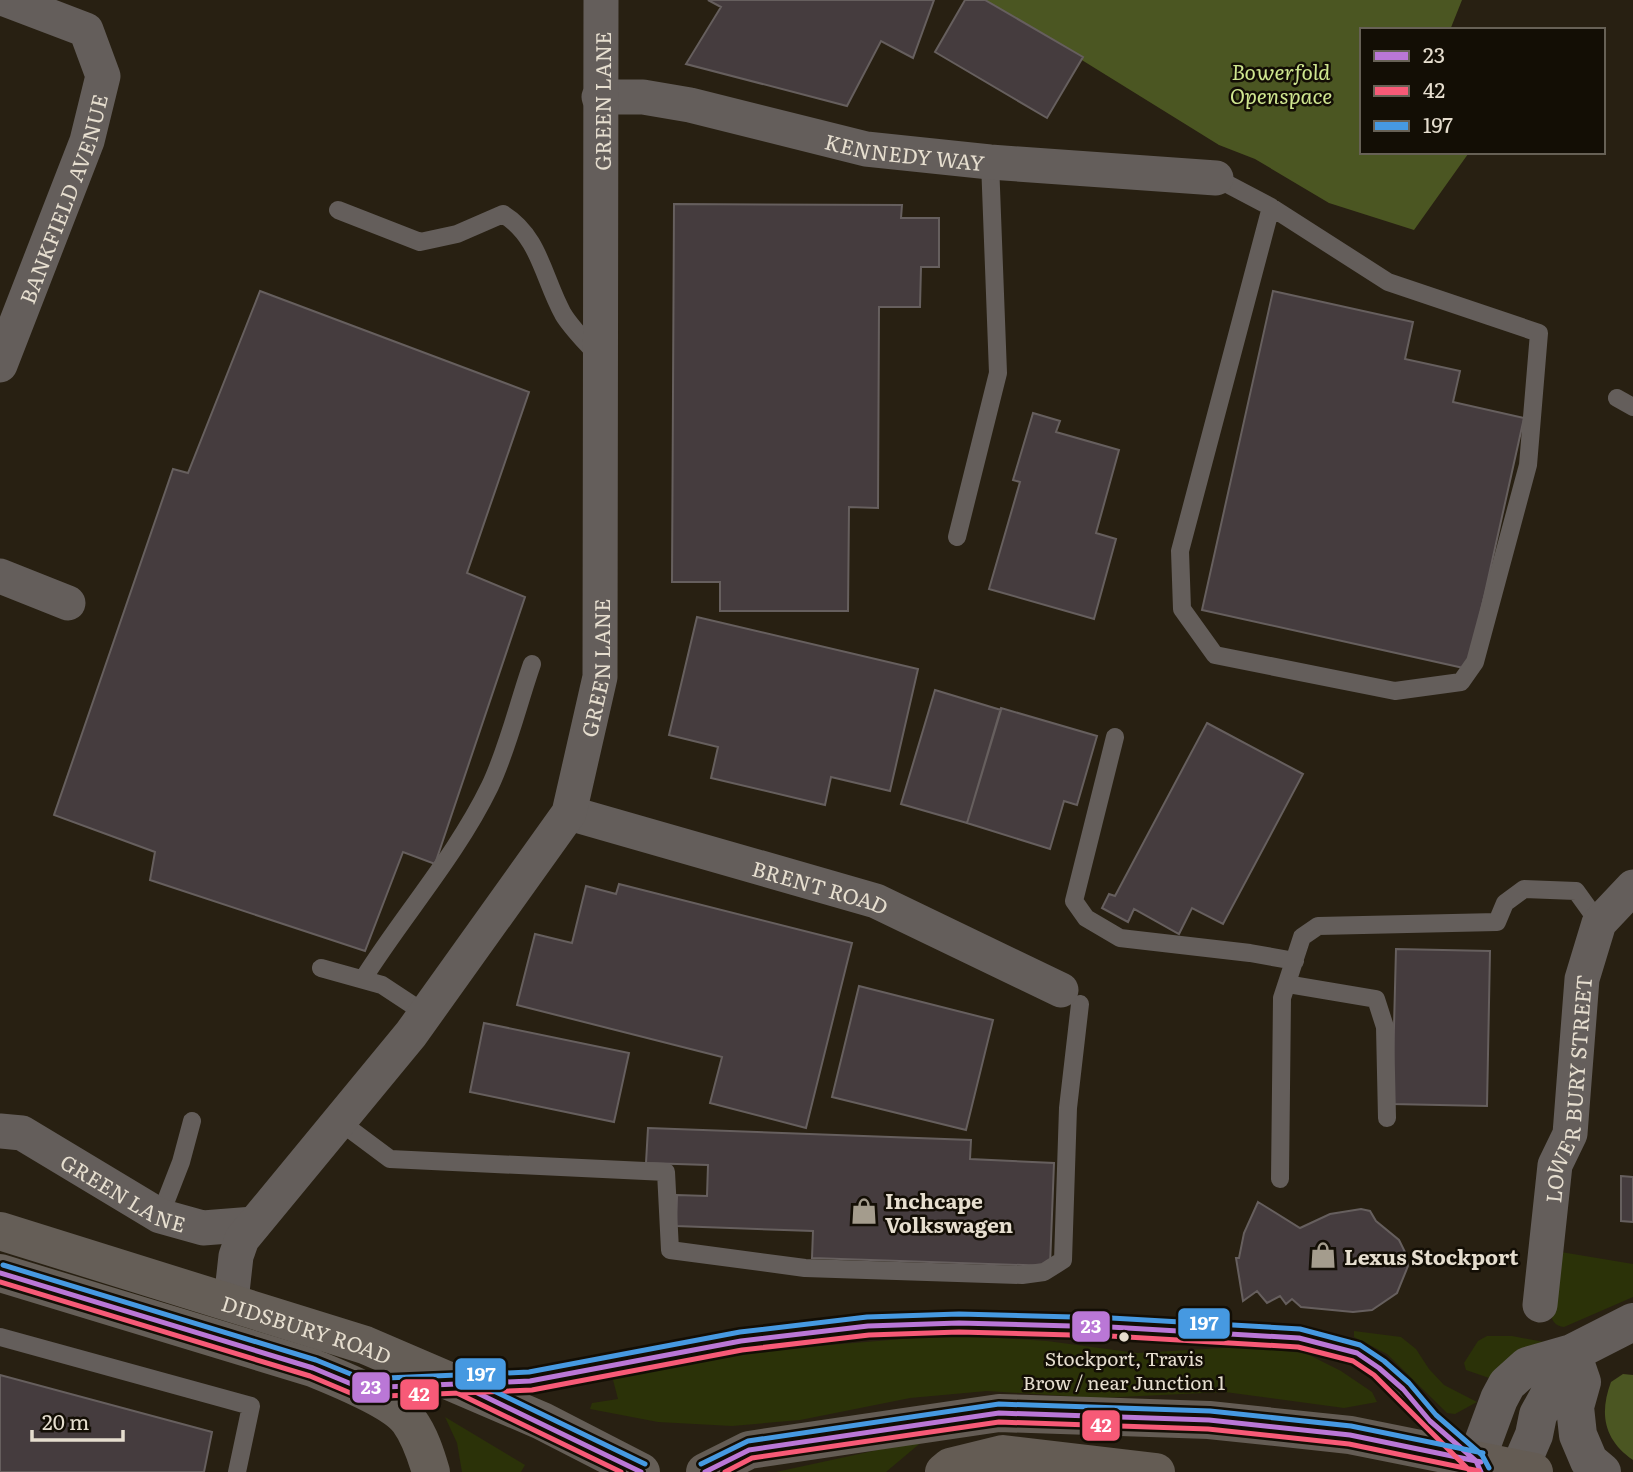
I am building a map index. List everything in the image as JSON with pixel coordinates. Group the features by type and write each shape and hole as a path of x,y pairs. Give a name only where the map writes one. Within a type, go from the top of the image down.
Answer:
{"highway":[{"path":"705,1472 749,1450 999,1413 1222,1421 1350,1435 1478,1466 1524,1471"},
{"path":"944,1472 950,1467 1003,1454 1156,1472"}],"main road":[{"name":"DIDSBURY ROAD","path":"0,1231 365,1345 462,1385 641,1472"},
{"name":"DIDSBURY ROAD","path":"0,1273 300,1364 361,1388 408,1419 425,1451 431,1472"}],"street":[{"name":"BANKFIELD AVENUE","path":"0,365 87,141 103,76 86,30 7,0"},
{"name":"GREEN LANE","path":"231,1301 236,1256 243,1239 426,1014 569,813 600,677 600,0"},
{"name":"KENNEDY WAY","path":"599,97 643,97 690,105 866,149 990,162 1216,178"},
{"path":"0,576 68,603"},
{"name":"BRENT ROAD","path":"569,813 876,901 1070,997"},
{"name":"LOWER BURY STREET","path":"1540,1306 1555,1165 1570,1134 1582,979 1599,923 1633,887"},
{"name":"GREEN LANE","path":"0,1132 22,1133 160,1216 203,1228 254,1224"},
{"path":"1478,1466 1507,1384 1527,1366 1572,1353 1633,1322"},
{"path":"1524,1471 1538,1415 1572,1353"},
{"path":"1572,1353 1582,1382 1576,1407 1578,1435 1589,1461 1602,1472"}],"lane":[{"path":"957,537 998,373 990,162"},
{"path":"1216,178 1271,206 1388,282 1539,333 1528,465 1475,662 1461,682 1395,691 1215,655 1182,609 1180,551 1271,206"},
{"path":"338,210 420,242 457,234 503,214 519,224 538,252 564,315 602,361"},
{"path":"1617,398 1633,407"},
{"path":"363,979 425,888 439,872 490,786 532,664"},
{"path":"1115,737 1074,901 1086,918 1120,937 1295,961"},
{"path":"1280,1179 1282,998 1302,936 1318,926 1497,922 1505,903 1524,889 1576,891 1599,923"},
{"path":"321,968 382,985 426,1014"},
{"path":"1287,984 1376,999 1385,1027 1387,1118"},
{"path":"339,1121 390,1159 666,1172 670,1250 805,1268 1022,1275 1044,1272 1063,1260 1070,997"},
{"path":"160,1216 181,1163 192,1121"},
{"path":"361,1388 530,1381 741,1341 868,1326 959,1323 1110,1327 1299,1338 1357,1353 1379,1367 1403,1389 1430,1421 1478,1466"},
{"path":"0,1337 251,1406 237,1472"}],"green space":[{"name":"Bowerfold Openspace","path":"985,0 1462,0 1451,28 1360,28 1360,154 1468,154 1414,230 1329,203 1255,159 1219,145"},
{"path":"1561,1252 1633,1264 1633,1297 1564,1327 1556,1324 1550,1312"},
{"path":"1354,1331 1401,1337 1416,1349 1444,1385 1477,1402 1455,1414 1447,1413 1387,1354 1354,1337"},
{"path":"951,1335 1047,1341 1137,1353 1239,1347 1305,1353 1341,1371 1372,1392 1377,1402 1344,1408 1225,1392 1098,1398 987,1391 910,1398 800,1420 732,1426 658,1422 590,1409 592,1403 618,1399 612,1376 731,1353"},
{"path":"1487,1336 1512,1336 1544,1342 1492,1379 1466,1370 1464,1363 1478,1341"},
{"path":"1623,1374 1633,1375 1633,1460 1610,1435 1605,1415 1611,1382"},
{"path":"445,1417 525,1465 521,1472 462,1472 457,1443"},
{"path":"924,1440 886,1472 776,1472"}],"building":[{"path":"708,0 934,0 913,58 881,41 847,106 686,64 721,7"},
{"path":"965,0 985,0 1083,57 1047,118 935,52"},
{"path":"674,204 902,205 901,218 939,218 939,267 921,267 920,307 879,307 878,508 849,507 848,611 720,611 720,582 672,582"},
{"path":"260,291 529,392 467,573 525,597 435,864 403,852 365,951 150,880 155,852 54,815 173,469 188,473"},
{"path":"1273,291 1413,322 1405,359 1460,371 1453,402 1524,418 1468,669 1202,610"},
{"path":"1033,413 1060,421 1056,432 1119,450 1096,533 1116,539 1094,619 989,589 1020,482 1013,480"},
{"path":"697,617 918,669 890,791 831,777 825,805 711,778 718,747 669,735"},
{"path":"935,690 1001,710 967,823 901,804"},
{"path":"1001,708 1097,736 1077,805 1064,801 1050,849 967,823"},
{"path":"1207,723 1303,774 1223,924 1192,908 1179,934 1134,909 1128,922 1102,908 1109,894 1115,896"},
{"path":"619,884 852,943 806,1128 710,1103 722,1057 517,1005 535,934 572,943 586,886 616,894"},
{"path":"1396,949 1490,951 1487,1106 1392,1104"},
{"path":"859,986 993,1020 966,1130 832,1097"},
{"path":"484,1023 629,1053 614,1122 470,1092"},
{"name":"Inchcape Volkswagen","path":"648,1128 971,1140 970,1159 1054,1163 1050,1266 812,1258 813,1231 676,1226 677,1195 707,1196 708,1165 646,1163"},
{"path":"1621,1176 1633,1177 1633,1222 1621,1221"},
{"name":"Lexus Stockport","path":"1258,1202 1300,1228 1330,1214 1361,1209 1370,1211 1376,1221 1399,1240 1405,1252 1408,1266 1397,1293 1372,1310 1353,1312 1301,1307 1292,1299 1286,1304 1280,1296 1267,1303 1257,1291 1243,1301 1236,1258 1239,1258 1244,1233"},
{"path":"0,1375 212,1432 204,1472 0,1472"}],"transit line":[{"name":"197","path":"3,1265 316,1360 363,1379 529,1372 740,1332 867,1317 959,1314 1111,1318 1300,1329 1360,1345 1384,1361 1409,1383 1436,1415 1482,1455 1489,1468"},
{"name":"23","path":"0,1273 313,1368 361,1388 530,1381 741,1341 868,1326 959,1323 1110,1327 1299,1338 1357,1353 1379,1368 1403,1389 1430,1421 1476,1461 1481,1472"},
{"name":"42","path":"0,1282 310,1376 360,1397 532,1390 742,1350 869,1335 959,1332 1110,1336 1298,1347 1353,1361 1374,1375 1471,1472"},
{"name":"197","path":"465,1377 645,1464"},
{"name":"23","path":"461,1385 641,1472"},
{"name":"42","path":"457,1393 621,1472"},
{"name":"197","path":"701,1464 748,1441 999,1404 1210,1411 1351,1426 1483,1453"},
{"name":"23","path":"705,1472 749,1450 999,1413 1209,1420 1350,1435 1481,1462"},
{"name":"42","path":"725,1472 752,1458 999,1422 1208,1429 1349,1444 1479,1471"}],"place":[{"name":"Inchcape Volkswagen","path":"864,1211"},
{"name":"Lexus Stockport","path":"1323,1255"},
{"name":"Stockport, Travis Brow / near Junction 1","path":"1124,1337"}]}
